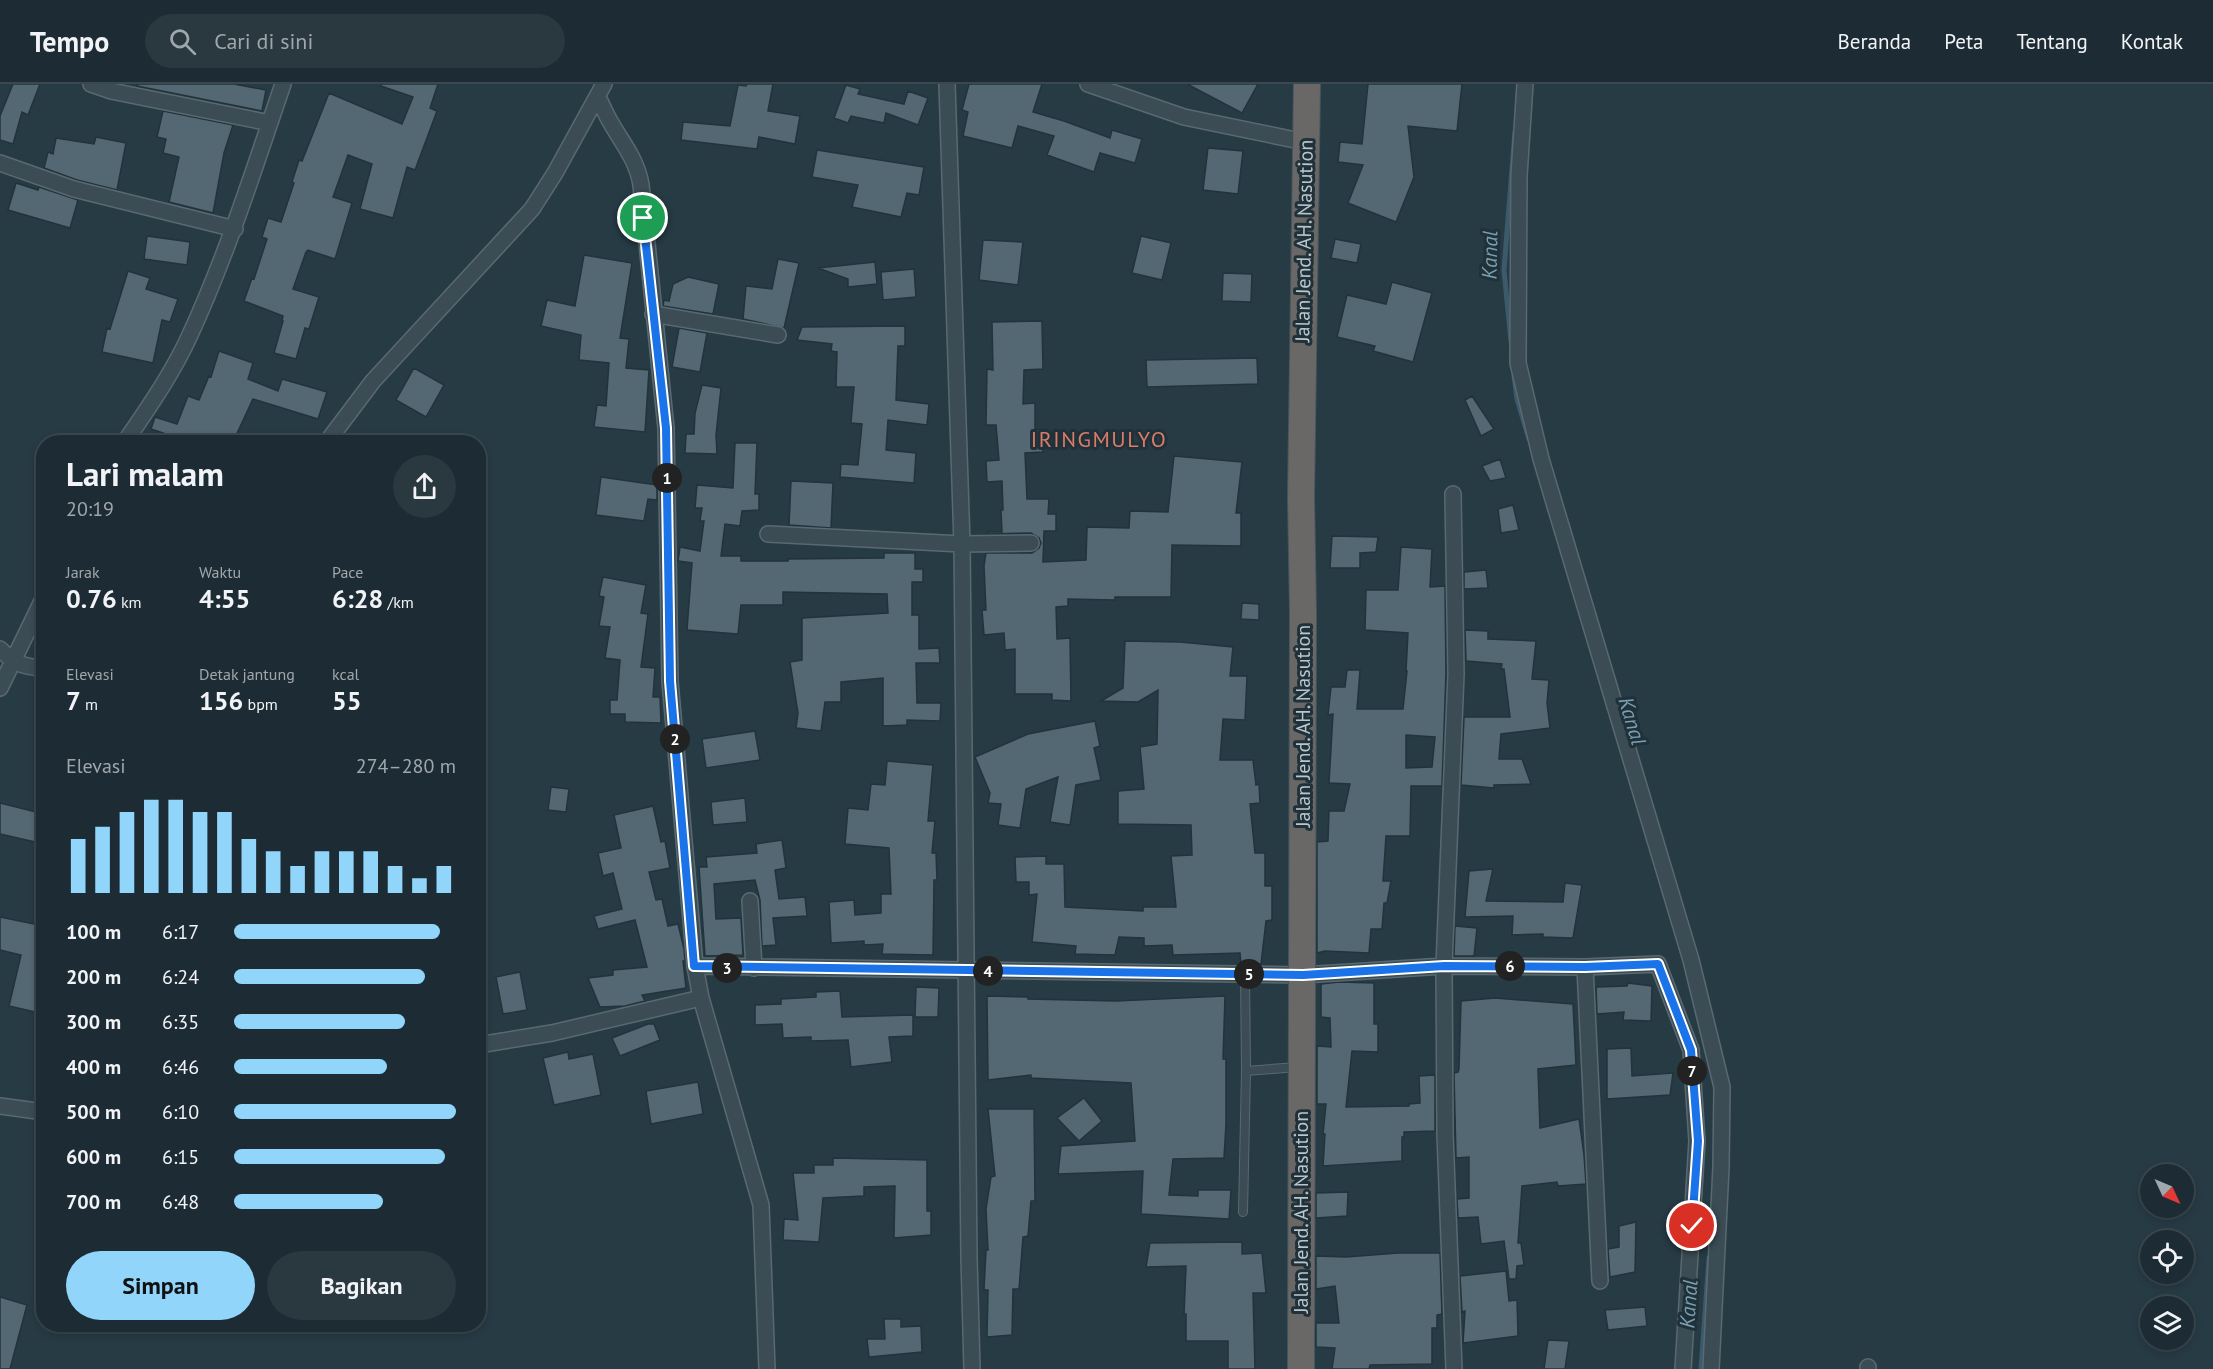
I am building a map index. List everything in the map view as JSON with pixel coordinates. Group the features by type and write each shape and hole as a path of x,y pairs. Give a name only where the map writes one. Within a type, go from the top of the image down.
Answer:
{"highway":[{"name":"Jalan Jend. AH. Nasution","path":"1301,1369 1303,612 1301,497 1307,84"}],"street":[{"path":"91,84 111,91 270,123"},
{"path":"130,435 164,383 189,338 235,229 283,84"},
{"path":"947,84 962,544 968,1246 972,1369"},
{"path":"1088,84 1184,117 1305,142"},
{"path":"1525,84 1519,176 1518,363 1541,459 1692,960 1722,1087 1721,1167 1711,1369"},
{"path":"601,90 611,124 639,171 666,428 670,681 694,966 700,998 760,1205 767,1369"},
{"path":"332,435 373,381 532,209 601,90"},
{"path":"0,163 74,189 235,229"},
{"path":"653,314 778,335"},
{"path":"1453,494 1456,674 1444,966 1445,1134 1454,1369"},
{"path":"768,534 962,544 1031,543"},
{"path":"0,688 36,614"},
{"path":"0,649 13,662 36,667"},
{"path":"750,901 754,968"},
{"path":"694,966 1303,975 1444,966 1585,967 1658,964 1691,1050 1698,1141 1683,1369"},
{"path":"1585,967 1600,1281"},
{"path":"486,1044 552,1033 700,998"},
{"path":"0,1106 36,1111"}],"lane":[{"path":"1243,1212 1246,1071 1245,974"},
{"path":"1246,1071 1301,1067"}],"building":[{"path":"13,84 40,84 28,115 22,112 13,144 0,140 0,116"},
{"path":"138,84 234,84 266,90 262,111 137,86"},
{"path":"382,84 438,84 430,108 437,111 415,170 407,167 393,218 360,209 372,164 348,155 333,197 352,203 335,259 308,250 293,289 319,297 309,329 305,328 296,359 274,353 283,316 244,301 267,239 262,237 268,218 281,222 299,160 302,161 329,93 402,124 413,97 381,86"},
{"path":"747,84 773,84 768,111 800,116 795,144 759,137 757,149 681,140 683,122 730,126 738,85 746,86"},
{"path":"969,84 1042,84 1033,112 1110,138 1112,130 1142,139 1135,163 1100,153 1094,172 1047,155 1054,136 1018,126 1012,148 963,136 968,112 962,110"},
{"path":"1187,84 1258,84 1242,113"},
{"path":"1368,84 1462,84 1457,131 1408,126 1414,177 1396,222 1348,203 1363,165 1338,162 1340,142 1362,144"},
{"path":"846,85 860,89 858,94 904,104 908,91 928,98 918,125 886,113 884,123 851,116 848,123 834,118"},
{"path":"163,111 233,125 224,153 213,213 169,202 179,157 163,153 166,139 157,137"},
{"path":"96,137 126,143 117,190 77,180 44,168 48,152 53,154 56,138 94,144"},
{"path":"1208,148 1243,151 1238,194 1203,190"},
{"path":"817,150 924,167 919,195 907,193 901,217 852,207 858,185 812,177"},
{"path":"16,183 38,190 39,187 78,200 70,228 8,210"},
{"path":"147,236 190,242 187,265 144,259"},
{"path":"1141,236 1171,243 1162,280 1132,273"},
{"path":"1335,239 1361,244 1357,263 1331,258"},
{"path":"983,240 1023,242 1018,285 979,280"},
{"path":"584,255 632,263 620,338 629,339 626,368 649,370 645,432 594,427 597,405 606,406 609,363 579,360 581,335 541,326 547,300 575,306"},
{"path":"778,259 799,263 784,328 743,319 746,286 772,289"},
{"path":"875,262 877,284 848,287 848,279 818,268"},
{"path":"914,269 916,297 883,300 881,272"},
{"path":"128,271 150,278 146,289 178,299 170,322 162,320 153,363 102,352 107,328 110,329"},
{"path":"1223,273 1252,274 1251,302 1222,301"},
{"path":"688,277 719,284 713,314 663,306 664,300 669,301 673,284"},
{"path":"1392,282 1432,293 1413,362 1373,351 1375,346 1337,337 1347,295 1386,304"},
{"path":"1042,321 1043,369 1024,370 1023,404 1035,403 1035,430 1041,429 1043,452 1025,453 1027,499 1049,499 1048,514 1056,514 1056,531 1044,531 1043,562 1086,560 1087,527 1129,528 1130,511 1168,512 1174,456 1242,462 1236,513 1241,513 1241,546 1172,545 1171,597 1115,597 1115,600 1068,599 1068,606 1056,607 1057,639 1070,638 1071,701 1052,700 1052,694 1015,694 1015,649 1005,650 1004,633 984,635 982,610 986,610 984,566 986,553 1032,553 1039,548 1041,543 1039,538 1031,533 987,534 988,532 1002,532 1001,510 1003,510 1002,481 987,482 986,461 999,460 996,425 986,425 987,369 993,370 992,322"},
{"path":"905,326 905,346 898,346 896,400 929,404 927,425 888,420 886,450 916,453 914,483 840,477 841,464 858,465 862,424 851,423 854,387 836,387 837,352 831,351 832,344 797,340 802,327"},
{"path":"679,328 707,333 700,372 672,367"},
{"path":"219,351 253,363 248,379 278,391 282,379 327,392 318,419 253,399 236,435 169,435 151,429 155,417 177,424 188,396 199,400 209,376 211,377"},
{"path":"1257,358 1258,384 1147,387 1146,360"},
{"path":"414,368 444,385 426,417 396,400"},
{"path":"702,385 721,388 716,435 717,454 685,453 686,434 694,434 695,413"},
{"path":"1472,396 1494,429 1481,436 1465,400"},
{"path":"735,443 757,443 755,494 759,494 759,510 742,511 740,526 725,524 721,556 741,556 741,561 788,561 788,559 884,558 884,553 915,553 915,569 923,569 923,582 912,582 912,615 919,615 919,649 939,648 940,663 916,663 917,703 941,703 940,721 907,720 907,725 883,726 883,678 841,682 841,702 825,702 821,731 796,728 798,713 790,662 802,660 802,618 888,613 887,594 783,592 783,605 741,605 738,634 687,630 692,563 678,561 680,547 700,551 704,521 700,521 702,508 695,508 697,485 733,488"},
{"path":"1500,459 1506,478 1490,481 1482,466"},
{"path":"601,477 657,485 657,500 648,499 644,521 596,515"},
{"path":"791,481 833,483 831,528 789,525"},
{"path":"1513,505 1519,530 1501,533 1498,509"},
{"path":"1332,536 1378,537 1376,552 1360,553 1360,568 1330,568"},
{"path":"1401,547 1432,549 1430,587 1445,586 1446,673 1442,786 1411,786 1410,836 1386,836 1383,881 1391,881 1387,903 1384,903 1382,929 1371,929 1369,953 1325,951 1317,953 1317,842 1328,841 1329,811 1344,811 1350,784 1329,783 1333,714 1328,715 1331,687 1345,687 1347,670 1360,670 1357,709 1403,709 1408,633 1365,630 1366,590 1398,590","holes":["1406,735 1435,737 1432,767 1406,768"]},
{"path":"1486,570 1488,588 1464,589 1464,572"},
{"path":"603,577 646,585 641,613 648,614 641,667 655,668 653,697 660,697 661,723 625,722 625,714 610,714 610,700 617,700 620,660 605,658 610,627 599,626 604,597 599,596"},
{"path":"1242,603 1259,604 1259,620 1241,619"},
{"path":"1465,630 1488,631 1488,639 1536,641 1532,679 1549,680 1547,703 1550,728 1501,734 1499,759 1522,759 1531,784 1494,785 1494,788 1461,785 1464,717 1510,717 1502,664 1466,661"},
{"path":"1125,641 1180,642 1233,647 1230,676 1247,676 1245,720 1223,719 1220,760 1253,760 1256,785 1259,784 1260,803 1250,804 1255,853 1265,853 1265,886 1272,886 1272,920 1266,921 1261,964 1241,964 1240,953 1173,955 1172,945 1144,946 1144,938 1119,937 1115,955 1075,954 1076,946 1032,942 1037,894 1029,895 1029,882 1016,882 1015,857 1046,856 1046,864 1064,864 1065,907 1143,911 1143,907 1176,907 1171,856 1192,855 1191,825 1118,824 1118,791 1144,789 1140,747 1157,744 1158,690 1138,702 1101,701 1123,688"},
{"path":"1095,721 1100,746 1094,748 1101,780 1076,785 1070,825 1050,822 1058,777 1026,789 1020,828 998,825 1001,804 988,803 990,793 975,757 1028,734"},
{"path":"755,731 760,760 706,768 702,739"},
{"path":"887,761 933,765 928,821 935,821 932,853 936,853 937,880 934,880 933,955 882,954 883,944 864,945 864,941 831,943 829,902 854,900 855,915 881,913 881,894 891,894 889,848 845,844 848,808 868,810 871,784 885,785"},
{"path":"551,787 569,789 566,812 548,810"},
{"path":"745,798 747,822 713,825 711,802"},
{"path":"0,803 36,812 36,842 0,834"},
{"path":"653,806 661,842 665,841 670,868 649,872 656,900 662,899 668,926 678,924 684,949 686,988 642,995 645,1001 625,1006 600,1007 588,978 613,975 613,970 647,967 635,920 598,929 594,916 622,909 613,873 603,876 598,853 621,848 614,815"},
{"path":"782,840 786,868 775,870 779,899 805,897 807,916 773,918 776,945 762,946 760,900 755,880 714,884 716,919 741,918 743,955 705,956 699,867 707,867 706,857 757,853 756,844"},
{"path":"1493,869 1486,901 1563,902 1565,883 1582,885 1573,938 1543,937 1543,934 1512,935 1513,916 1465,917 1469,871"},
{"path":"0,917 36,924 36,1012 9,1006 21,955 0,950"},
{"path":"1455,926 1477,928 1474,956 1454,956"},
{"path":"520,972 527,1010 503,1014 496,977"},
{"path":"1374,983 1374,1024 1378,1024 1378,1052 1352,1051 1346,1107 1409,1106 1409,1104 1420,1103 1419,1076 1435,1075 1435,1131 1404,1132 1402,1161 1323,1166 1326,1104 1317,1104 1317,1046 1331,1047 1330,1018 1321,1017 1321,984"},
{"path":"1628,983 1652,986 1651,1021 1623,1020 1624,1012 1597,1014 1596,987 1627,986"},
{"path":"916,987 939,988 938,1017 915,1017"},
{"path":"840,991 842,1017 913,1015 913,1036 889,1037 892,1062 851,1067 848,1040 811,1041 811,1037 783,1038 782,1024 755,1025 755,1005 781,1004 781,999 816,997 816,992"},
{"path":"987,996 1116,1001 1225,996 1224,1158 1173,1159 1169,1195 1198,1196 1198,1190 1231,1190 1229,1219 1141,1214 1143,1171 1058,1174 1061,1146 1135,1141 1131,1083 1031,1078 1031,1075 988,1080"},
{"path":"1495,998 1573,1004 1576,1065 1538,1069 1540,1128 1579,1119 1586,1184 1558,1186 1557,1182 1522,1186 1518,1243 1521,1243 1524,1265 1517,1266 1516,1279 1509,1279 1504,1241 1481,1244 1478,1217 1458,1218 1457,1199 1469,1198 1469,1157 1456,1158 1454,1073 1459,1069 1461,1001"},
{"path":"648,1024 654,1024 660,1040 620,1056 612,1038"},
{"path":"1631,1048 1632,1076 1673,1073 1670,1095 1607,1099 1607,1049"},
{"path":"568,1052 569,1059 593,1054 601,1095 554,1105 543,1058"},
{"path":"698,1082 703,1114 651,1124 646,1091"},
{"path":"1084,1098 1102,1121 1079,1141 1057,1118"},
{"path":"988,1109 1034,1109 1035,1201 1031,1201 1028,1236 1023,1237 1019,1289 1013,1289 1012,1335 987,1337 988,1290 984,1290 986,1250 988,1250 986,1209 991,1177 995,1176"},
{"path":"833,1158 927,1160 927,1211 931,1211 931,1235 894,1238 895,1186 864,1187 864,1196 823,1198 819,1242 783,1240 784,1219 798,1220 793,1173 814,1173 814,1165 833,1165"},
{"path":"1348,1192 1347,1216 1316,1218 1316,1193"},
{"path":"1636,1222 1635,1272 1610,1277 1608,1249 1619,1247 1619,1226"},
{"path":"1242,1242 1242,1254 1262,1253 1266,1293 1253,1293 1255,1369 1228,1369 1228,1341 1186,1341 1186,1314 1184,1314 1186,1266 1146,1267 1150,1243"},
{"path":"1440,1253 1442,1314 1437,1315 1437,1328 1432,1328 1432,1364 1370,1365 1369,1369 1332,1369 1335,1348 1316,1347 1316,1323 1339,1323 1335,1286 1316,1289 1316,1256 1346,1257"},
{"path":"1506,1271 1509,1301 1517,1300 1518,1336 1463,1343 1465,1311 1462,1312 1460,1276"},
{"path":"0,1297 27,1305 10,1369 0,1369"},
{"path":"1645,1307 1647,1326 1608,1330 1605,1310"},
{"path":"884,1319 901,1319 901,1327 921,1326 922,1352 869,1357 867,1339 885,1339"},
{"path":"1548,1340 1569,1341 1565,1369 1544,1369"}],"waterway":[{"name":"Kanal","path":"1511,342 1504,270 1515,131"},
{"name":"Kanal","path":"1514,376 1517,399 1529,439"},
{"name":"Kanal","path":"1701,1369 1709,1258"}],"district":[{"name":"IRINGMULYO","path":"1099,439"}],"route":[{"path":"643,218 666,428 670,681 694,966 1303,975 1444,966 1585,967 1658,964 1691,1050 1698,1141 1692,1226"}]}
